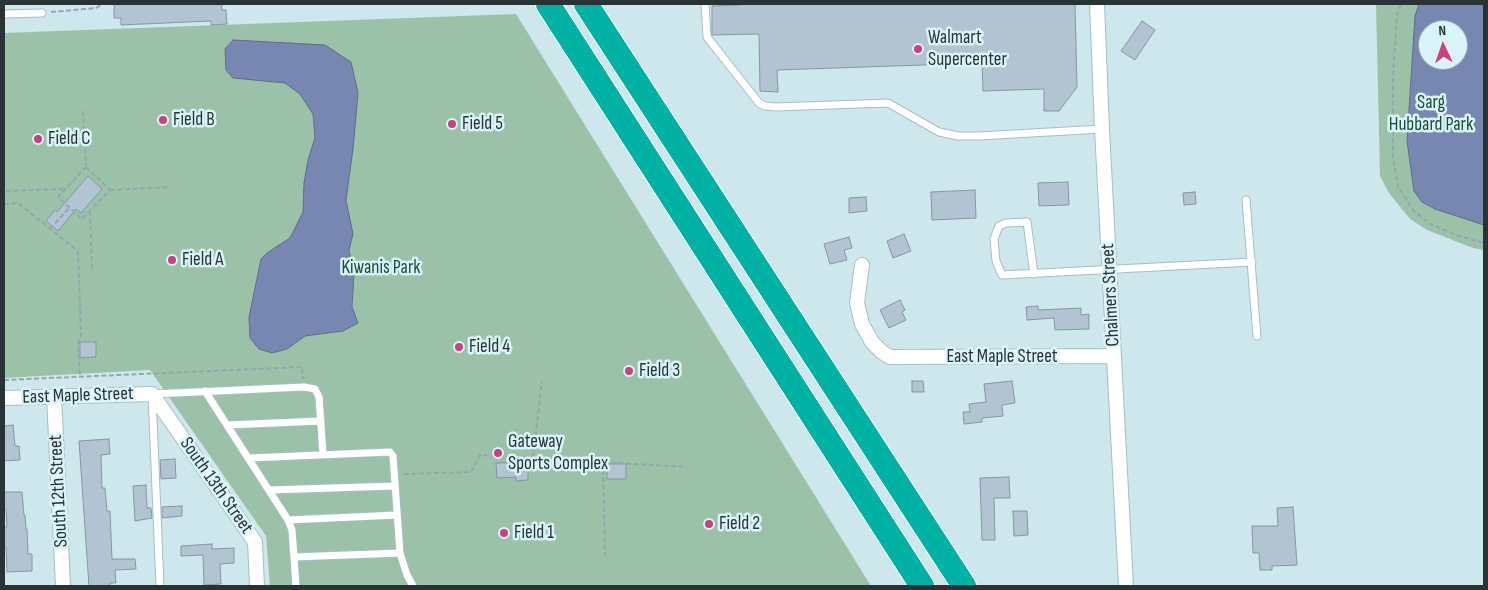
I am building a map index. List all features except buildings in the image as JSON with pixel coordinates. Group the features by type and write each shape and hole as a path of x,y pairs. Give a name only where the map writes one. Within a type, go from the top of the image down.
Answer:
{"highway":[{"path":"532,4 586,87 742,306"},
{"path":"548,4 922,586"},
{"path":"586,4 964,586"},
{"path":"600,4 646,98"}],"street":[{"name":"Chalmers Street","path":"1097,4 1126,586"},
{"name":"East Maple Street","path":"862,265 857,303 862,324 872,342 890,357 1114,356"},
{"name":"East Maple Street","path":"4,398 152,394"},
{"name":"South 13th Street","path":"152,394 255,542 258,586"},
{"name":"South 12th Street","path":"54,396 64,586"}],"lane":[{"path":"705,4 707,37 759,103 765,106 888,103 939,132 958,136 1102,129"},
{"path":"4,14 42,13"},
{"path":"1246,200 1257,336"},
{"path":"1034,274 1027,222 1006,223 999,226 994,239 996,261 1002,276 1252,262"},
{"path":"160,586 152,394 304,387 315,389 319,397 323,454"},
{"path":"205,391 288,520 292,530 296,586"},
{"path":"228,425 321,422"},
{"path":"249,458 390,452 393,456 400,553 407,575 413,586"},
{"path":"270,490 395,486"},
{"path":"288,520 397,515"},
{"path":"294,558 400,553"}],"path":[{"path":"42,13 96,8 103,4"},
{"path":"1401,4 1397,13 1393,77 1393,156 1398,186 1412,210 1430,224 1459,236 1484,243"},
{"path":"83,111 86,167 110,190"},
{"path":"86,167 58,197 82,219 110,190 170,188"},
{"path":"6,192 65,189"},
{"path":"4,204 18,203 78,251 81,335 78,344 80,376"},
{"path":"50,229 70,207"},
{"path":"90,211 92,270"},
{"path":"4,380 302,367 304,387"},
{"path":"533,458 542,381"},
{"path":"394,474 471,472 480,455 687,467"},
{"path":"603,462 605,555"}],"green space":[{"name":"Sarg Hubbard Park","path":"1376,4 1484,4 1484,250 1473,248 1427,230 1410,219 1389,193 1380,176"},
{"name":"Kiwanis Park","path":"516,14 871,586 270,586 266,536 150,370 4,378 4,33"}],"water":[{"path":"1419,4 1484,4 1484,225 1435,209 1422,202 1414,191 1407,141 1415,16"},
{"path":"233,40 325,45 351,62 358,93 346,200 353,234 349,250 354,273 352,307 358,323 343,331 305,336 287,349 272,353 259,349 250,338 249,317 261,259 290,238 303,212 304,183 308,160 315,138 313,114 300,94 285,83 233,78 226,70 225,49"}],"place":[{"name":"Walmart Supercenter","path":"918,49"},
{"name":"Field B","path":"163,120"},
{"name":"Field 5","path":"452,124"},
{"name":"Field C","path":"38,139"},
{"name":"Field A","path":"172,260"},
{"name":"Field 4","path":"459,347"},
{"name":"Field 3","path":"629,371"},
{"name":"Gateway Sports Complex","path":"498,453"},
{"name":"Field 2","path":"709,524"},
{"name":"Field 1","path":"504,533"}]}
